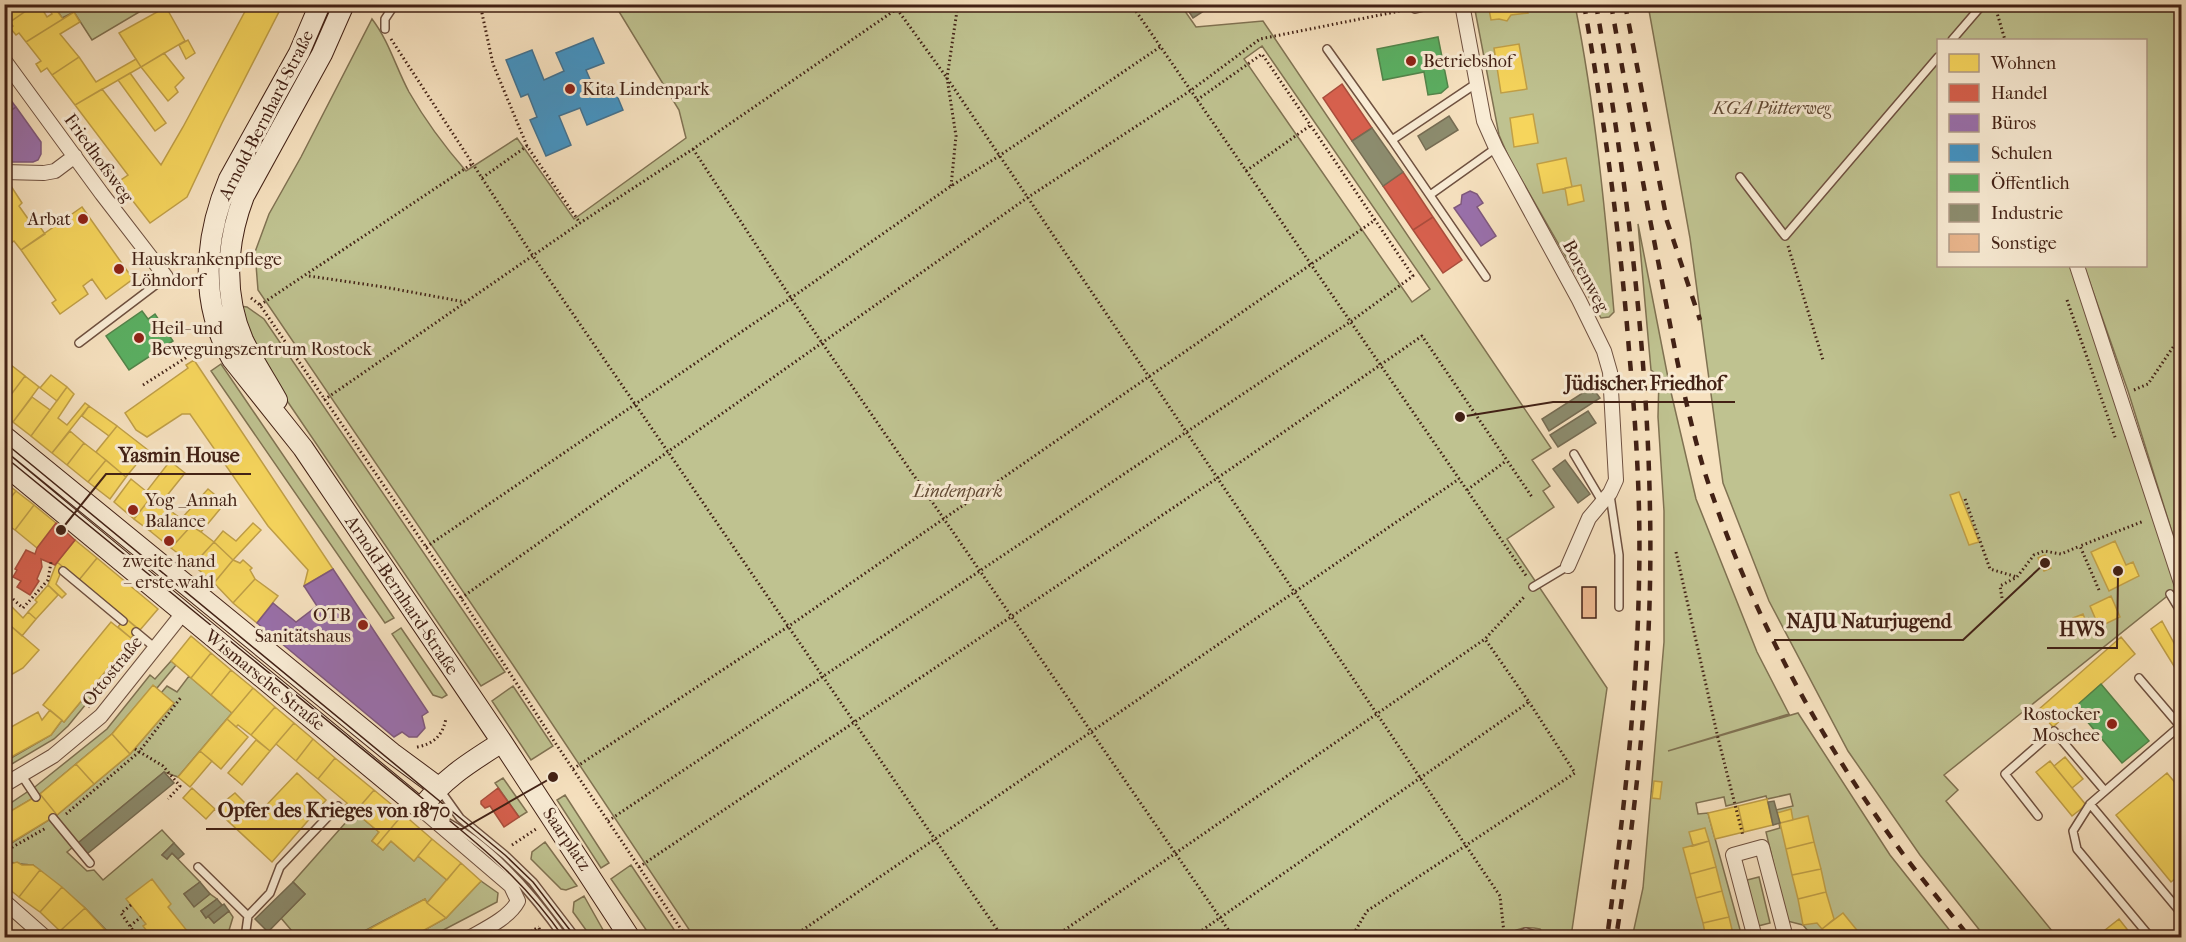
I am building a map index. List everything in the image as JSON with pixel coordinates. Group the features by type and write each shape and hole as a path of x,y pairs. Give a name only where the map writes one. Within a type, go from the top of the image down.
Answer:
{"main road":[{"name":"Arnold-Bernhard-Straße","path":"320,4 299,53 229,179 213,224 209,244 208,272 211,301 224,345 232,359 303,448 502,742"},
{"name":"Arnold-Bernhard-Straße","path":"303,448 243,339 232,303 229,256 236,218 244,196 322,54 344,4"},
{"name":"Wismarsche Straße","path":"4,436 393,753 438,787"},
{"name":"Wismarsche Straße","path":"4,464 421,809"},
{"path":"183,613 199,593"},
{"path":"421,809 438,787 474,759 502,742"},
{"name":"Saarplatz","path":"502,742 630,938"}],"street":[{"name":"Borenweg","path":"1462,4 1484,121 1496,148 1579,300 1604,351 1610,372 1616,480 1606,498 1589,518 1568,566"},
{"name":"Friedhofsweg","path":"4,60 166,277"},
{"path":"4,172 55,171 75,156"},
{"path":"2077,267 2119,391 2176,590"},
{"name":"Ottostraße","path":"4,785 53,756 101,716 183,613"},
{"name":"Wismarsche Straße","path":"421,809 511,886 518,901 496,921 469,938"},
{"path":"1755,938 1733,855 1762,846 1786,938"},
{"path":"4,901 46,938"}],"lane":[{"path":"385,29 385,19 395,4"},
{"path":"1208,4 1209,6 1227,4"},
{"path":"1415,9 1436,4"},
{"path":"1953,39 1983,4"},
{"path":"1327,49 1486,277"},
{"path":"1740,177 1785,236 1937,58"},
{"path":"1392,140 1477,83"},
{"path":"1430,195 1496,148"},
{"path":"79,343 166,277"},
{"path":"1574,454 1606,498 1619,555 1619,607"},
{"path":"1533,587 1568,566"},
{"path":"63,571 123,621"},
{"path":"2176,590 2181,614"},
{"path":"136,632 154,647"},
{"path":"2139,678 2180,726 2090,804 2073,831 2077,849 2151,938"},
{"path":"2038,816 2004,774 2054,731 2105,791"},
{"path":"22,776 36,797"},
{"path":"438,787 460,818 505,855 533,882 576,938"},
{"path":"2090,804 2181,914"},
{"path":"245,938 248,916 270,893 280,867 338,806"},
{"path":"421,809 455,826 499,862 530,893 564,938"},
{"path":"55,820 90,863"},
{"path":"198,867 248,916"},
{"path":"1514,938 1526,932 1535,938"}],"path":[{"path":"480,4 493,64 527,146 580,223"},
{"path":"324,400 580,223 693,149 904,4"},
{"path":"951,186 956,136 947,78 958,4"},
{"path":"1053,938 1485,639 1533,587 1131,4"},
{"path":"1995,4 2005,39"},
{"path":"897,9 947,78 1500,896 1504,938"},
{"path":"461,598 1028,198 1190,91 1260,39 1415,9"},
{"path":"385,29 533,256 1003,938"},
{"path":"426,547 951,186 1160,47"},
{"path":"608,821 981,572 1350,322 1413,276 1262,54 1197,100"},
{"path":"1246,171 1311,125"},
{"path":"482,178 527,146"},
{"path":"693,149 791,298 1234,938"},
{"path":"260,305 307,276 472,164"},
{"path":"573,769 789,626 1375,220"},
{"path":"1785,236 1823,360"},
{"path":"307,276 466,302"},
{"path":"246,294 260,305 461,598 687,938"},
{"path":"2119,391 2136,390 2148,384 2181,334"},
{"path":"639,867 1216,479 1422,336 1532,497"},
{"path":"143,385 198,350"},
{"path":"1466,490 1506,460"},
{"path":"791,938 1459,479"},
{"path":"1965,499 1990,569 2017,577"},
{"path":"2002,598 2000,586 2017,577 2034,555 2044,551 2061,554 2144,521"},
{"path":"2080,546 2099,590"},
{"path":"1676,552 1718,738 1747,851"},
{"path":"14,599 23,608 48,580 51,562"},
{"path":"1351,938 1367,911 1575,774 1485,639"},
{"path":"4,852 55,820 139,752 182,696"},
{"path":"1191,938 1529,702"},
{"path":"409,747 425,745 440,737 447,718"},
{"path":"135,749 163,766 180,786 168,799"},
{"path":"510,846 538,827"},
{"path":"131,905 121,913 140,938 148,933"},
{"path":"130,926 141,917"},
{"path":"519,938 539,927 543,938"}],"green space":[{"path":"92,4 135,5 146,8 92,40 74,12 62,18 56,8 50,11 46,5 77,5 81,11"},
{"name":"Lindenpark","path":"1180,4 1196,27 1263,21 1551,448 1532,460 1550,486 1543,491 1554,507 1507,539 1607,688 1571,937 1546,937 1540,929 1530,928 1516,930 1503,938 694,937 513,665 258,290 255,252 269,214 372,19 383,36 415,102 466,171 517,138 574,219 686,138 679,110 615,5","holes":["1262,46 1430,289 1412,302 1244,59"]},
{"path":"326,5 335,5 326,28 281,113 221,294 215,295 214,263 227,200"},
{"path":"1474,5 1575,5 1594,119 1603,196 1614,312 1609,317 1601,318 1509,158 1499,135"},
{"name":"KGA Pütterweg","path":"1648,5 2181,5 2181,561 2128,391 2084,267 2147,267 2147,39 1937,39 1937,267 2077,267 2181,585 1944,775 1958,790 1946,801 2057,937 1985,937 1920,855 1848,751 1769,601 1723,483 1690,238"},
{"path":"1638,224 1670,388 1696,499 1757,652 1789,714 1668,751 1798,713 1890,855 1955,937 1813,937 1803,925 1787,921 1766,832 1780,828 1776,810 1793,806 1790,794 1767,799 1766,796 1726,806 1724,797 1696,803 1698,814 1708,813 1742,937 1632,938 1643,888 1664,642 1664,511 1658,417 1659,376 1651,370"},
{"path":"239,306 247,307 264,319 505,672 481,686 277,386 259,356"},
{"path":"221,364 394,618 385,623 211,371"},
{"path":"401,628 447,695 442,698 433,695 392,634"},
{"path":"132,639 137,642 68,726 54,739 5,768 4,762 51,735 62,720 64,722"},
{"path":"171,661 176,665 157,688 153,686 112,734 40,794 5,815 5,807 36,786 107,729 150,675 155,679"},
{"path":"189,676 232,713 178,777 164,772 67,852 87,871 94,870 103,880 162,830 174,843 162,855 167,859 172,853 200,882 184,894 194,906 210,894 217,899 201,911 214,923 229,911 233,917 227,937 102,937 100,935 106,930 85,908 33,865 5,862 5,847 57,815 130,754 174,703 161,693 167,686 177,692"},
{"path":"513,686 553,746 531,760 492,701"},
{"path":"503,778 527,812 519,817 495,783"},
{"path":"565,795 609,863 601,868 557,800"},
{"path":"355,812 379,832 372,841 383,850 391,841 414,861 418,856 447,880 427,903 425,899 353,937 297,937 281,918 305,894 293,882"},
{"path":"545,842 577,886 566,890 561,889 531,859 532,852"},
{"path":"631,865 679,937 651,937 611,879"},
{"path":"1759,877 1770,923 1758,926 1747,880"},
{"path":"481,881 498,893 497,902 430,937 410,938 446,918"},
{"path":"584,896 607,937 591,937 573,912 574,902"}],"building: Wohnen":[{"path":"4,4 36,4 10,22 4,15"},
{"path":"39,4 47,17 55,8 63,19 26,42 19,33 16,35 10,28 13,26 10,22"},
{"path":"249,4 283,4 187,197 150,223 118,182 128,175 75,105 102,89 161,165"},
{"path":"1488,4 1526,4 1528,13 1511,15 1507,21 1491,20"},
{"path":"166,7 185,41 141,67 119,33"},
{"path":"74,12 80,22 60,34 79,57 52,75 47,68 41,72 36,64 41,61 26,42"},
{"path":"188,40 195,53 186,59 179,45"},
{"path":"1519,44 1527,89 1501,93 1494,48"},
{"path":"164,53 184,78 175,87 178,92 168,101 141,67"},
{"path":"79,57 96,82 136,59 141,67 75,105 52,75"},
{"path":"130,73 166,123 155,131 118,80"},
{"path":"1533,114 1538,143 1514,147 1510,118"},
{"path":"1566,158 1572,187 1543,193 1537,164"},
{"path":"1581,185 1584,201 1568,205 1565,188"},
{"path":"4,186 11,186 22,203 19,206 31,223 36,221 45,234 21,250 14,241 10,244 4,235"},
{"path":"82,207 133,279 106,299 92,279 83,286 88,294 60,314 52,303 56,300 21,250"},
{"path":"194,360 333,569 304,586 308,570 268,526 190,414 182,414 147,437 136,430 125,413 188,368 186,365"},
{"path":"11,365 25,376 4,404 4,373"},
{"path":"51,375 67,387 57,401 40,388"},
{"path":"25,376 39,387 13,422 4,415 4,404"},
{"path":"67,387 74,394 58,418 67,425 85,403 89,406 52,453 31,436"},
{"path":"32,397 50,410 31,436 13,422"},
{"path":"89,406 117,426 109,436 82,416"},
{"path":"117,426 148,450 126,477 96,452"},
{"path":"70,431 84,443 67,465 52,453"},
{"path":"84,443 106,460 88,482 67,465"},
{"path":"106,460 126,477 110,499 88,482"},
{"path":"170,461 185,473 161,503 146,492"},
{"path":"131,479 152,496 134,519 114,502"},
{"path":"4,482 16,491 4,506"},
{"path":"208,489 225,503 201,532 181,519"},
{"path":"16,491 34,505 15,530 4,522 4,506"},
{"path":"1959,492 1979,542 1969,545 1950,495"},
{"path":"152,496 168,509 150,531 134,519"},
{"path":"34,505 56,523 37,548 15,530"},
{"path":"168,509 191,526 171,548 150,531"},
{"path":"253,523 261,530 233,560 214,542 223,531 236,541"},
{"path":"192,525 214,542 193,565 171,548"},
{"path":"75,540 97,558 79,580 57,562"},
{"path":"2115,541 2126,565 2133,562 2139,576 2109,591 2091,552"},
{"path":"214,542 233,560 214,583 193,565"},
{"path":"2045,555 2051,568 2044,571 2038,558"},
{"path":"97,558 158,609 140,630 79,580"},
{"path":"233,560 240,563 243,560 252,568 250,570 255,579 233,603 214,583"},
{"path":"57,562 63,567 56,584 66,594 62,598 48,585"},
{"path":"255,579 278,596 257,623 233,603"},
{"path":"48,585 58,595 36,619 28,612"},
{"path":"2111,596 2120,617 2099,627 2090,606"},
{"path":"9,604 23,618 28,612 36,619 22,636 4,620 4,609"},
{"path":"2083,614 2090,631 2080,635 2073,618"},
{"path":"125,618 138,629 131,638 118,627"},
{"path":"4,620 39,650 23,668 9,676 4,669"},
{"path":"2162,621 2182,658 2182,679 2151,629"},
{"path":"111,622 132,639 64,722 43,705"},
{"path":"191,636 211,653 191,678 171,661"},
{"path":"2121,637 2135,654 2053,727 2038,710"},
{"path":"211,653 231,670 211,695 191,678"},
{"path":"231,670 253,688 232,713 211,695"},
{"path":"153,685 174,703 130,754 112,734"},
{"path":"253,688 275,707 251,735 227,719"},
{"path":"275,707 294,723 270,751 251,735"},
{"path":"50,710 62,720 51,735 4,761 4,731 38,712 42,720"},
{"path":"227,719 248,737 221,769 200,751"},
{"path":"294,723 313,739 296,761 276,744"},
{"path":"112,734 130,754 94,784 76,764"},
{"path":"313,739 335,758 318,779 296,761"},
{"path":"256,740 270,751 242,785 228,773"},
{"path":"200,751 212,761 190,787 178,777"},
{"path":"2065,757 2083,779 2072,788 2054,766"},
{"path":"335,758 374,790 346,819 339,813 347,803 318,779"},
{"path":"2050,761 2086,805 2072,816 2036,772"},
{"path":"76,764 94,784 57,815 40,794"},
{"path":"297,773 326,800 272,862 215,809 235,793 257,815"},
{"path":"2167,773 2182,791 2182,873 2171,882 2116,815"},
{"path":"1654,781 1662,782 1660,799 1652,798"},
{"path":"192,788 215,809 206,819 183,798"},
{"path":"374,790 403,814 377,845 372,841 379,832 355,812"},
{"path":"40,794 57,815 4,847 4,815"},
{"path":"1767,799 1773,825 1744,832 1738,806"},
{"path":"1738,806 1744,832 1715,839 1708,813"},
{"path":"1791,809 1793,820 1780,823 1777,813"},
{"path":"403,814 432,839 414,861 391,841 383,850 377,845"},
{"path":"1808,816 1814,842 1786,849 1780,823"},
{"path":"1705,828 1709,841 1693,846 1689,832"},
{"path":"432,839 461,863 447,880 418,856"},
{"path":"1709,841 1716,867 1690,874 1683,848"},
{"path":"1814,842 1821,869 1792,875 1786,849"},
{"path":"17,862 22,865 33,865 40,870 19,897 4,885 4,866"},
{"path":"461,863 481,881 446,918 427,903"},
{"path":"1716,867 1722,891 1696,898 1690,874"},
{"path":"1821,869 1826,892 1798,899 1792,875"},
{"path":"40,870 62,887 40,912 19,897"},
{"path":"152,879 171,904 168,907 188,932 185,934 188,938 152,938 143,926 146,924 126,899"},
{"path":"62,887 85,908 60,931 40,912"},
{"path":"1722,891 1729,917 1703,923 1696,898"},
{"path":"1826,892 1834,919 1822,929 1817,923 1803,925 1798,899"},
{"path":"425,899 446,918 410,938 376,938 371,928"},
{"path":"85,908 106,931 97,938 67,938 60,931"},
{"path":"1843,913 1860,934 1856,938 1829,938 1822,929"},
{"path":"1729,917 1734,938 1706,938 1703,923"},
{"path":"2119,919 2134,938 2095,938"},
{"path":"371,928 376,938 353,938"}],"building: Handel":[{"path":"1342,84 1372,128 1352,141 1323,98"},
{"path":"1403,172 1433,217 1413,230 1383,186"},
{"path":"1433,217 1462,260 1443,273 1413,230"},
{"path":"56,523 75,540 55,565 41,559 42,567 37,579 39,581 30,595 17,587 21,581 13,577 17,570 15,569 26,550 35,554"},
{"path":"498,788 519,817 504,827 490,806 485,808 481,804 481,801"}],"building: Büros":[{"path":"4,91 16,107 4,115"},
{"path":"16,107 41,142 41,154 38,160 33,162 4,162 4,115"},
{"path":"1470,191 1477,194 1483,203 1477,207 1496,236 1481,246 1454,208 1461,204 1462,195"},
{"path":"333,569 428,712 422,716 425,728 417,737 409,737 402,732 394,737 257,623 273,603 296,622 317,606 304,586"}],"building: Schulen":[{"path":"593,38 604,63 586,70 596,93 613,86 623,110 587,125 580,108 559,116 571,145 546,156 530,120 537,117 528,94 521,97 506,60 532,50 544,80 564,71 556,53"}],"building: Öffentlich":[{"name":"Betriebshof","path":"1438,37 1448,87 1441,93 1428,95 1424,72 1383,80 1377,49"},
{"name":"Heil- und Bewegungszentrum Rostock","path":"142,311 148,319 155,314 173,341 129,370 106,336"},
{"name":"Rostocker Moschee","path":"2101,684 2149,741 2122,763 2075,707"}],"building: Industrie":[{"path":"1184,4 1205,4 1207,9 1193,18"},
{"path":"1449,116 1458,130 1426,150 1418,136"},
{"path":"1372,128 1403,172 1383,186 1352,141"},
{"path":"1592,387 1600,398 1549,431 1542,419"},
{"path":"1588,411 1596,423 1558,447 1550,435"},
{"path":"1565,460 1590,494 1578,503 1553,469"},
{"path":"164,772 174,783 87,854 78,843"},
{"path":"1774,801 1780,823 1773,825 1768,802"},
{"path":"174,843 184,854 178,859 172,853 167,859 162,855"},
{"path":"200,882 210,894 194,907 184,894"},
{"path":"293,882 305,894 268,932 255,919"},
{"path":"217,899 222,905 206,918 201,911"},
{"path":"224,904 229,911 214,923 208,916"}],"building: Sonstige":[{"path":"1582,587 1596,587 1596,618 1582,618"}],"tram line":[{"path":"4,442 505,855 533,882 576,938"},
{"path":"4,456 427,802"},
{"path":"450,821 511,875 538,904 564,938"}],"railway":[{"path":"1584,4 1605,133 1621,263 1639,494 1638,626 1632,715 1624,804 1607,938"},
{"path":"1596,4 1633,256 1644,383 1650,510 1649,617 1642,725 1631,832 1616,938"},
{"path":"1611,4 1680,373 1697,446 1722,521 1764,621 1814,717 1842,764 1903,854 1970,938"},
{"path":"1625,4 1667,221 1700,320"}],"place":[{"name":"Betriebshof","path":"1411,61"},
{"name":"Kita Lindenpark","path":"570,89"},
{"name":"Arbat","path":"83,219"},
{"name":"Hauskrankenpflege Löhndorf","path":"119,269"},
{"name":"Heil- und Bewegungszentrum Rostock","path":"139,338"},
{"name":"Jüdischer Friedhof","path":"1460,417"},
{"name":"Yog _Annah Balance","path":"133,510"},
{"name":"Yasmin House","path":"61,530"},
{"name":"zweite hand – erste wahl","path":"169,541"},
{"name":"NAJU Naturjugend","path":"2045,563"},
{"name":"HWS","path":"2118,571"},
{"name":"OTB Sanitätshaus","path":"363,625"},
{"name":"Rostocker Moschee","path":"2112,724"},
{"name":"Opfer des Krieges von 1870","path":"553,777"}]}
